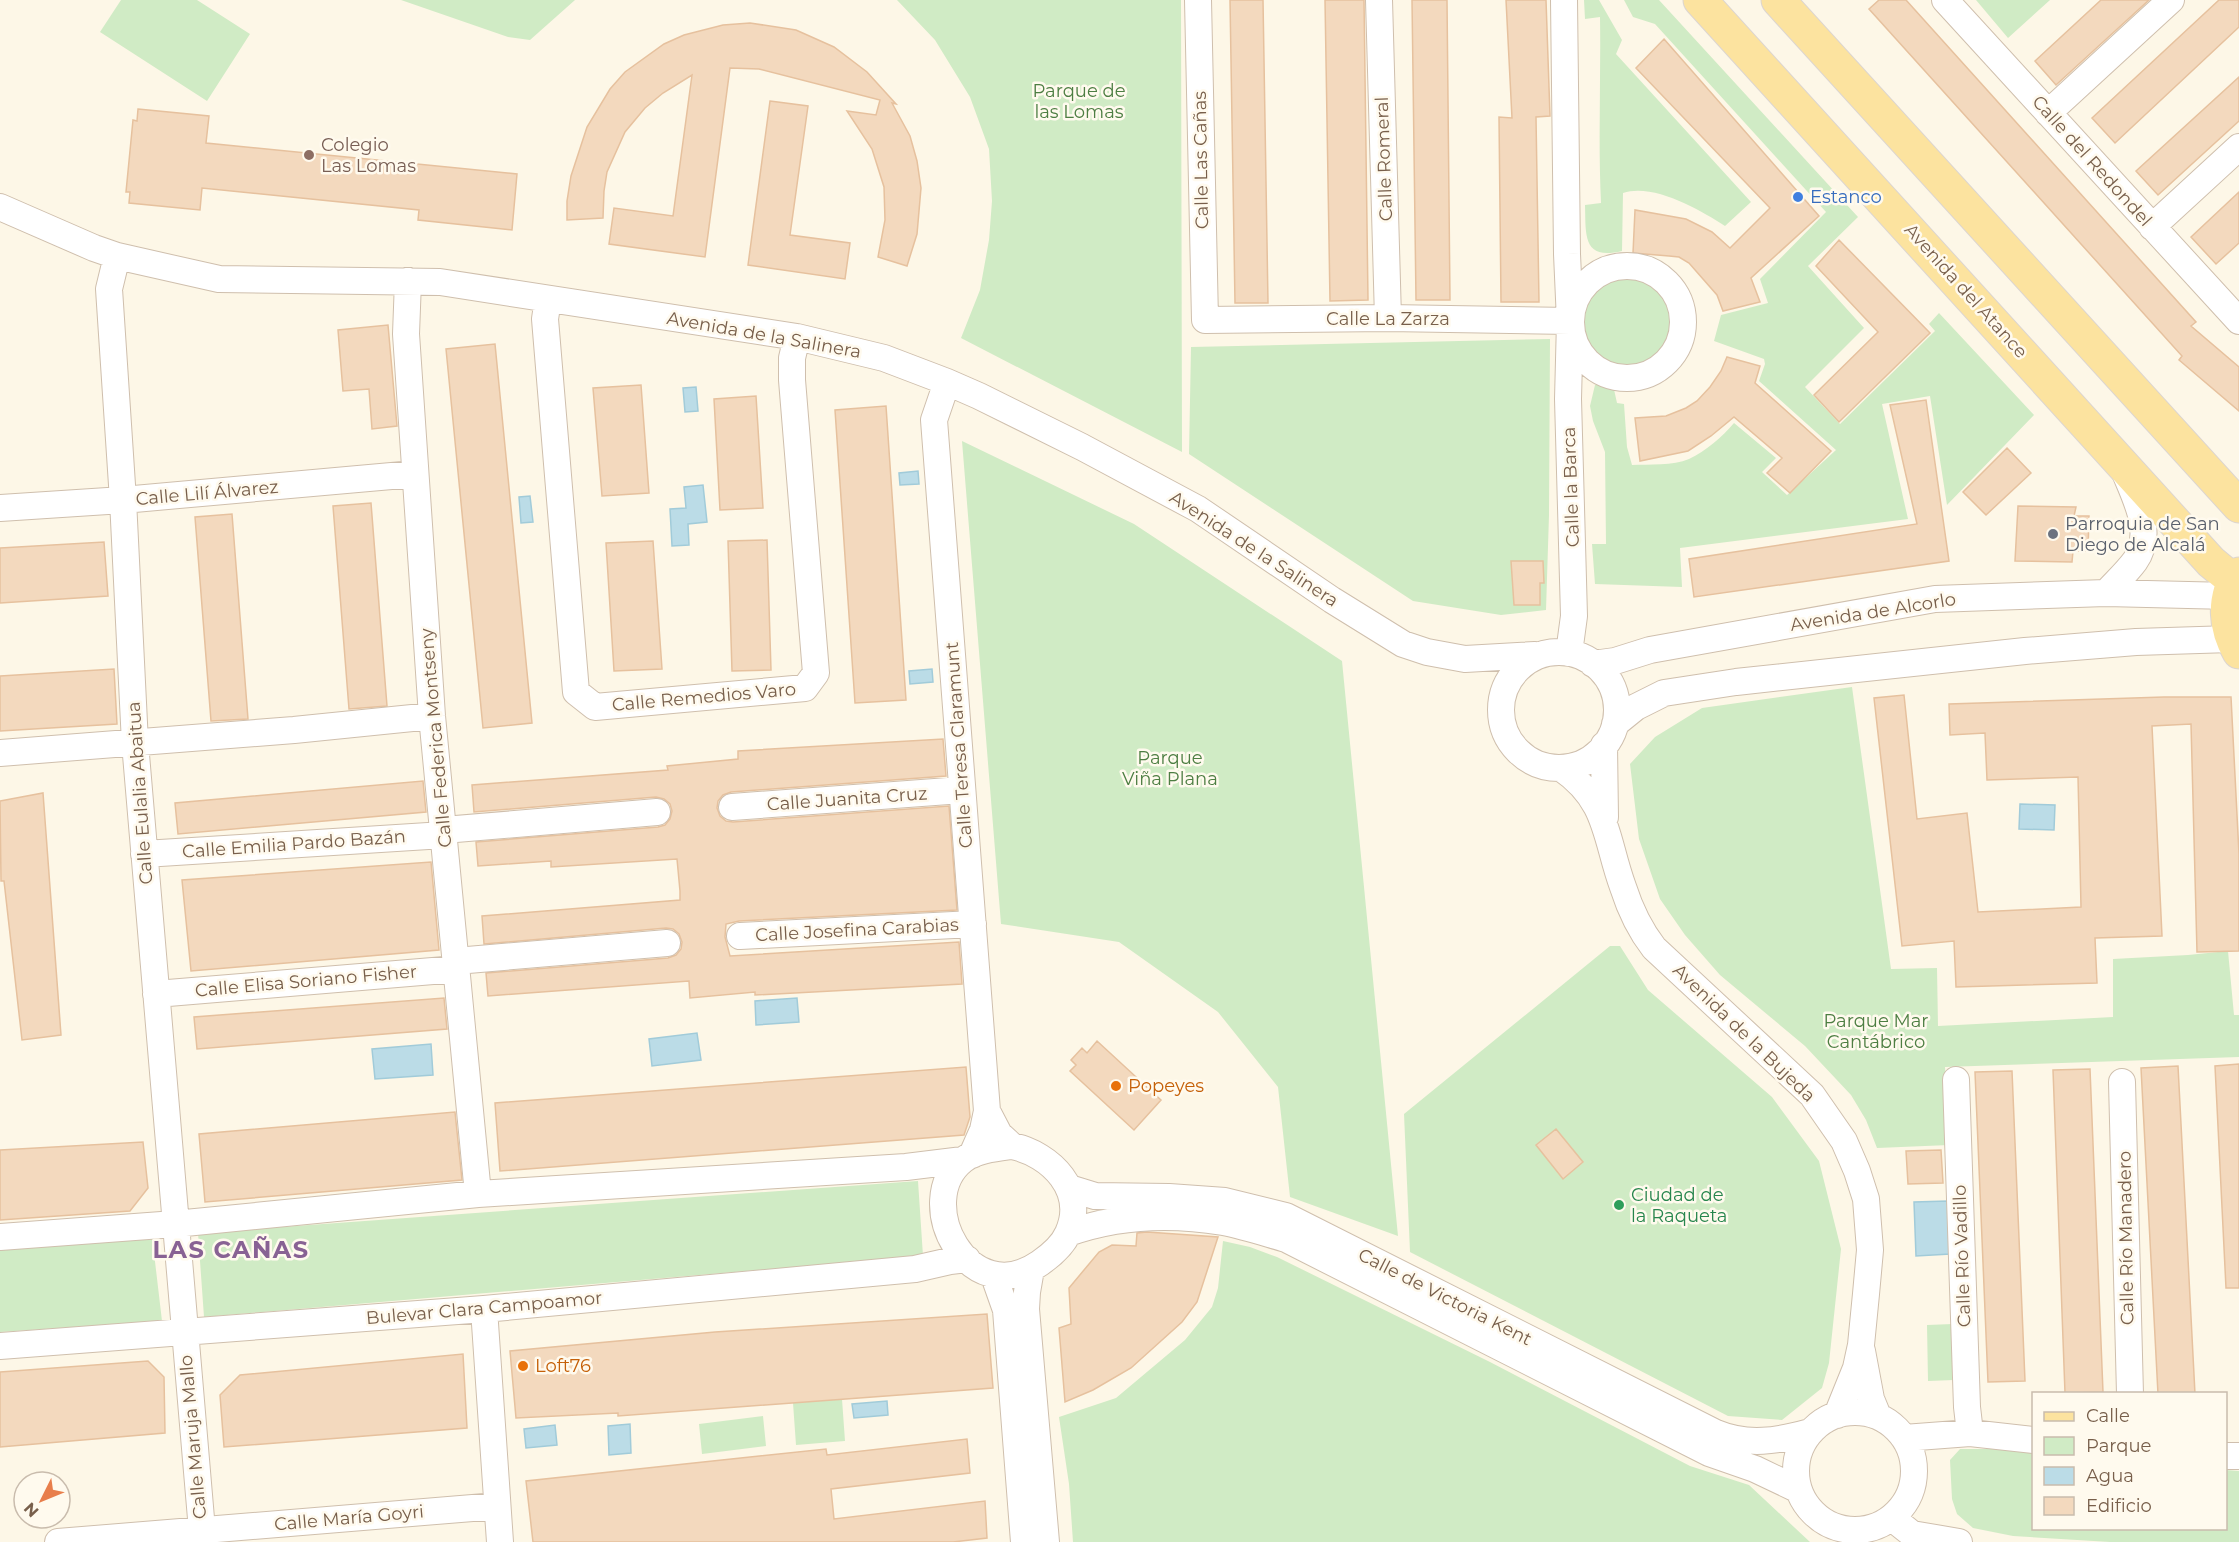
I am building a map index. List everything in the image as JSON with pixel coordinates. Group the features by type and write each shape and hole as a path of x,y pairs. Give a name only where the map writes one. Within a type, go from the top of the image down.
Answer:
{"main road":[{"name":"Avenida del Atance","path":"1700,0 2211,562 2234,584"},
{"path":"1778,0 2239,506"},
{"path":"2234,584 2227,617 2235,646"}],"street":[{"name":"Calle Las Cañas","path":"1198,0 1205,320"},
{"name":"Calle Romeral","path":"1379,0 1388,318"},
{"name":"Calle la Barca","path":"1564,0 1570,321 1568,399 1574,616 1569,653"},
{"name":"Calle del Redondel","path":"1945,0 2239,321"},
{"path":"2048,113 2171,0"},
{"path":"2152,227 2239,147"},
{"name":"Avenida de la Salinera","path":"0,207 117,256 219,279 440,282 797,338 884,358 947,382 1082,447 1198,509 1332,600 1403,644 1477,664 1493,675 1505,691"},
{"path":"1567,254 1579,268 1594,276 1610,268 1628,265 1646,269 1662,278 1674,292 1681,309 1683,327 1678,345 1667,361 1652,372 1624,377 1597,370 1581,382 1568,399"},
{"name":"Calle Eulalia Abaitua","path":"117,256 109,289 123,500 135,743 184,1331"},
{"name":"Calle la Barca","path":"1594,276 1581,288 1573,304 1570,321 1574,340 1583,357 1597,370"},
{"name":"Calle Federica Montseny","path":"408,281 406,334 432,716 477,1194"},
{"name":"Calle Remedios Varo","path":"548,298 545,319 576,692 595,707 805,688 816,673 792,380 792,358 797,338"},
{"name":"Calle La Zarza","path":"1205,320 1388,318 1570,321"},
{"name":"Calle Teresa Claramunt","path":"947,382 934,420 987,1111 983,1130 967,1157"},
{"path":"2106,593 2137,559 2145,534 2141,512 2121,461"},
{"name":"Calle Lilí Álvarez","path":"0,508 123,500 414,474"},
{"name":"Avenida de Alcorlo","path":"1593,664 1615,661 1650,650 1935,599 2106,593 2234,584"},
{"path":"1610,734 1617,702 1614,690 1593,664 1569,653 1535,655 1518,668 1505,691 1501,712 1503,727 1512,743 1523,755 1536,763 1550,768 1561,768 1588,761 1636,707 1664,693 1736,681 2025,651 2136,642 2235,646"},
{"name":"Avenida de la Salinera","path":"1466,660 1535,655"},
{"path":"0,753 432,716"},
{"name":"Avenida de la Bujeda","path":"1608,832 1605,806 1610,734"},
{"name":"Avenida de la Bujeda","path":"1561,768 1579,782 1596,803 1608,832 1623,887 1654,948 1812,1095 1844,1141 1857,1171 1866,1199 1869,1250 1861,1345 1856,1368 1837,1414"},
{"name":"Calle Juanita Cruz","path":"732,807 962,790"},
{"path":"444,832 657,812"},
{"name":"Calle Emilia Pardo Bazán","path":"144,854 444,832"},
{"name":"Calle Josefina Carabias","path":"741,936 973,924"},
{"path":"456,965 667,943"},
{"name":"Calle Elisa Soriano Fisher","path":"156,994 456,965"},
{"name":"Calle Río Vadillo","path":"1956,1080 1967,1407 1970,1433"},
{"name":"Calle Río Manadero","path":"2122,1082 2130,1392"},
{"name":"Calle Teresa Claramunt","path":"987,1111 999,1134 1012,1146"},
{"path":"0,1237 175,1224 477,1194 906,1167 967,1157 1012,1146 1032,1152 1049,1163 1069,1188 1072,1200 1068,1233 1046,1259 1018,1275 994,1276 980,1270 954,1246 944,1215 946,1187 953,1173 967,1157"},
{"name":"Calle de Victoria Kent","path":"1069,1188 1095,1196 1169,1197 1226,1201 1286,1216 1716,1433 1752,1442 1779,1441 1810,1432"},
{"name":"Calle de Victoria Kent","path":"1068,1233 1097,1223 1122,1218 1168,1217 1224,1222 1286,1239 1709,1453 1755,1469 1799,1490"},
{"name":"Bulevar Clara Campoamor","path":"0,1346 484,1309 915,1269 967,1259"},
{"path":"1031,1269 1026,1309 1046,1542"},
{"path":"994,1276 1006,1310 1024,1542"},
{"path":"484,1309 500,1542"},
{"name":"Calle Maruja Mallo","path":"184,1331 202,1536"},
{"name":"Avenida de la Bujeda","path":"1861,1345 1871,1399 1878,1416"},
{"path":"1890,1527 1906,1501 1914,1479 1911,1450 1904,1437 1893,1425 1878,1416 1865,1412 1837,1414 1827,1419 1810,1432 1798,1454 1796,1466 1799,1490 1814,1513 1842,1535 1852,1531 1890,1527 1912,1534 1959,1542"},
{"path":"1904,1437 1970,1433 2032,1440"},
{"name":"Calle María Goyri","path":"58,1542 202,1536 497,1506"}],"green space":[{"path":"121,0 197,0 250,34 207,101 100,32"},
{"path":"401,0 575,0 530,40 508,37"},
{"name":"Parque de las Lomas","path":"897,0 1181,0 1182,452 961,338 980,290 989,240 992,201 989,149 970,97 935,40"},
{"path":"1584,0 1599,0 1622,40 1616,54 1751,202 1725,226 1676,200 1662,195 1635,191 1623,193 1622,251 1599,252 1589,243 1585,205 1601,203 1600,17 1585,19"},
{"path":"1624,0 1659,0 1858,217 1808,266 1864,328 1805,387 1840,424 1935,331 1929,324 1939,313 2034,415 1947,505 1930,396 1882,404 1908,519 1680,548 1682,587 1595,584 1592,544 1606,544 1605,452 1590,406 1595,385 1613,385 1617,403 1624,404 1627,447 1632,465 1668,464 1689,459 1702,452 1734,423 1776,458 1762,472 1787,495 1836,450 1759,381 1765,364 1764,359 1714,341 1721,315 1768,303 1760,279 1826,212 1655,24 1633,17"},
{"path":"1976,0 2050,0 2008,38"},
{"path":"1626,275 1643,279 1658,289 1668,304 1672,321 1668,338 1658,353 1643,363 1626,367 1609,363 1594,353 1584,338 1580,321 1584,304 1594,289 1609,279"},
{"path":"1550,339 1546,610 1501,615 1413,601 1189,454 1191,347"},
{"name":"Parque Viña Plana","path":"962,441 1134,524 1342,661 1398,1236 1290,1197 1278,1087 1218,1012 1119,942 1001,924"},
{"name":"Parque Mar Cantábrico","path":"1852,687 1891,969 1937,968 1938,1026 2113,1017 2113,959 2228,951 2234,1015 2239,1015 2239,1057 1945,1067 1949,1145 1877,1148 1866,1120 1851,1095 1805,1046 1720,975 1685,935 1660,899 1639,839 1630,764 1655,737 1702,708"},
{"name":"Ciudad de la Raqueta","path":"1610,946 1620,946 1648,990 1772,1097 1819,1161 1841,1249 1829,1363 1822,1388 1782,1420 1728,1416 1410,1252 1404,1114"},
{"path":"918,1181 923,1256 204,1317 198,1233"},
{"path":"152,1236 162,1321 0,1332 0,1249"},
{"path":"1223,1241 1250,1247 1277,1257 1490,1362 1690,1466 1749,1485 1810,1542 1073,1542 1069,1484 1059,1417 1116,1398 1185,1340 1212,1307 1218,1288"},
{"path":"1953,1324 1954,1380 1928,1381 1927,1325"},
{"path":"842,1399 845,1441 796,1445 793,1403"},
{"path":"763,1416 766,1446 702,1454 699,1424"},
{"path":"1960,1449 2010,1449 2032,1453 2032,1530 2227,1530 2227,1470 2239,1471 2239,1542 2110,1542 2013,1536 1973,1528 1957,1514 1952,1499 1950,1460"}],"water":[{"path":"696,387 698,411 685,412 683,388"},
{"path":"918,471 919,484 900,485 899,473"},
{"path":"703,485 707,522 688,524 689,545 672,546 670,509 686,508 684,487"},
{"path":"530,496 533,522 521,523 519,497"},
{"path":"932,669 933,682 910,684 909,671"},
{"path":"2020,804 2055,805 2054,830 2019,829"},
{"path":"797,998 799,1022 756,1025 755,1001"},
{"path":"697,1033 701,1060 652,1066 649,1039"},
{"path":"431,1044 433,1075 375,1079 372,1049"},
{"path":"1948,1201 1950,1254 1916,1256 1914,1202"},
{"path":"887,1401 888,1415 854,1418 852,1404"},
{"path":"630,1424 631,1453 609,1455 608,1426"},
{"path":"555,1425 557,1445 526,1448 524,1429"}],"building":[{"path":"1230,0 1263,0 1268,303 1235,303"},
{"path":"1325,0 1364,0 1368,300 1330,301"},
{"path":"1412,0 1447,0 1450,300 1416,300"},
{"path":"1506,0 1546,0 1550,116 1536,117 1539,302 1501,302 1499,117 1512,118"},
{"path":"1879,0 1906,0 2196,322 2191,326 2239,367 2239,411 2179,360 2182,356 1869,9"},
{"path":"2101,0 2149,0 2056,85 2035,61"},
{"path":"2219,0 2239,0 2239,27 2115,143 2092,118"},
{"path":"750,23 796,30 834,47 867,72 896,104 892,103 910,136 921,188 917,234 907,266 878,257 885,220 884,187 872,149 847,111 876,115 880,100 759,69 730,68 705,257 609,244 614,208 673,216 692,75 663,93 645,108 625,132 607,172 603,218 567,220 571,176 587,127 610,89 625,72 664,44 684,35 723,25"},
{"path":"1664,39 1819,216 1751,278 1760,302 1723,311 1717,295 1689,263 1679,257 1633,253 1635,210 1686,219 1712,232 1730,248 1770,208 1636,68"},
{"path":"2239,77 2239,121 2158,195 2136,171"},
{"path":"770,101 808,106 790,235 850,243 845,279 748,265"},
{"path":"138,109 209,116 206,143 517,174 512,230 418,220 419,210 202,188 200,210 129,203 130,192 126,192 133,120 137,121"},
{"path":"2239,192 2239,243 2216,264 2191,237"},
{"path":"1839,240 1930,333 1839,422 1814,395 1878,332 1816,266"},
{"path":"388,325 397,426 372,429 369,389 343,391 338,330"},
{"path":"495,344 532,723 483,728 446,349"},
{"path":"1727,357 1760,366 1755,383 1831,451 1790,493 1767,473 1782,458 1734,417 1688,451 1640,461 1635,418 1666,416 1697,401 1721,371"},
{"path":"641,385 649,493 602,496 593,388"},
{"path":"756,396 763,508 720,510 714,399"},
{"path":"1926,400 1949,561 1694,597 1689,559 1917,524 1890,405"},
{"path":"886,406 906,700 855,703 835,410"},
{"path":"2007,448 2031,473 1986,515 1963,492"},
{"path":"371,503 387,706 349,709 333,506"},
{"name":"Parroquia de San Diego de Alcalá","path":"2018,506 2076,507 2074,516 2089,516 2088,551 2073,551 2072,562 2015,561"},
{"path":"232,514 248,719 211,721 195,517"},
{"path":"767,540 771,670 732,671 728,541"},
{"path":"653,541 662,669 614,671 606,543"},
{"path":"104,542 108,596 0,603 0,548"},
{"path":"1511,561 1543,561 1544,583 1540,583 1540,605 1514,605"},
{"path":"114,669 117,724 0,731 0,676"},
{"path":"1904,695 1917,819 1967,813 1978,912 2081,907 2078,777 1987,780 1985,733 1950,735 1949,704 2231,697 2239,854 2239,951 2197,952 2191,724 2152,726 2162,936 2095,938 2097,983 1956,987 1954,941 1902,946 1874,698"},
{"path":"943,739 946,776 731,792 723,795 718,801 717,808 720,816 726,821 733,822 949,806 957,910 739,921 726,924 725,937 730,956 959,942 962,984 755,995 755,992 690,998 689,981 488,996 486,973 668,958 676,955 681,949 682,942 679,934 673,929 666,928 484,944 482,916 680,900 680,891 677,859 551,867 551,861 478,866 476,842 665,825 672,811 670,804 664,799 656,797 474,812 472,785 668,770 667,766 738,759 738,751"},
{"path":"423,781 426,812 178,834 175,803"},
{"path":"43,793 61,1035 22,1040 4,881 1,881 0,801"},
{"path":"431,862 439,950 191,971 182,880"},
{"path":"444,998 447,1029 197,1049 194,1017"},
{"name":"Popeyes","path":"1097,1041 1161,1100 1134,1130 1070,1071 1076,1065 1071,1060 1082,1048 1087,1053"},
{"path":"2239,1064 2239,1288 2226,1288 2215,1066"},
{"path":"2178,1066 2195,1392 2158,1392 2141,1068"},
{"path":"966,1067 970,1117 964,1135 500,1171 495,1103"},
{"path":"2090,1069 2103,1392 2065,1392 2053,1070"},
{"path":"2012,1071 2025,1381 1988,1382 1975,1072"},
{"path":"455,1112 462,1180 205,1202 199,1134"},
{"path":"1556,1129 1583,1162 1563,1179 1536,1145"},
{"path":"143,1142 148,1188 130,1211 0,1220 0,1150"},
{"path":"1941,1150 1943,1183 1908,1184 1906,1151"},
{"path":"1137,1233 1218,1237 1197,1302 1182,1322 1131,1368 1093,1390 1065,1402 1059,1328 1071,1324 1069,1288 1099,1252 1112,1245 1136,1246"},
{"path":"987,1314 993,1388 618,1416 618,1413 516,1418 510,1351 715,1332"},
{"path":"463,1354 467,1428 224,1447 220,1395 240,1375"},
{"path":"148,1361 164,1377 165,1433 0,1447 0,1372"},
{"path":"967,1439 970,1473 831,1489 834,1519 985,1501 987,1538 953,1542 533,1542 526,1481 826,1449 827,1455"}],"place":[{"name":"Colegio Las Lomas","path":"309,155"},
{"name":"Estanco","path":"1798,197"},
{"name":"Parroquia de San Diego de Alcalá","path":"2053,534"},
{"name":"Popeyes","path":"1116,1086"},
{"name":"Ciudad de la Raqueta","path":"1619,1205"},
{"name":"Loft76","path":"523,1366"}],"district":[{"name":"LAS CAÑAS","path":"231,1250"}]}
